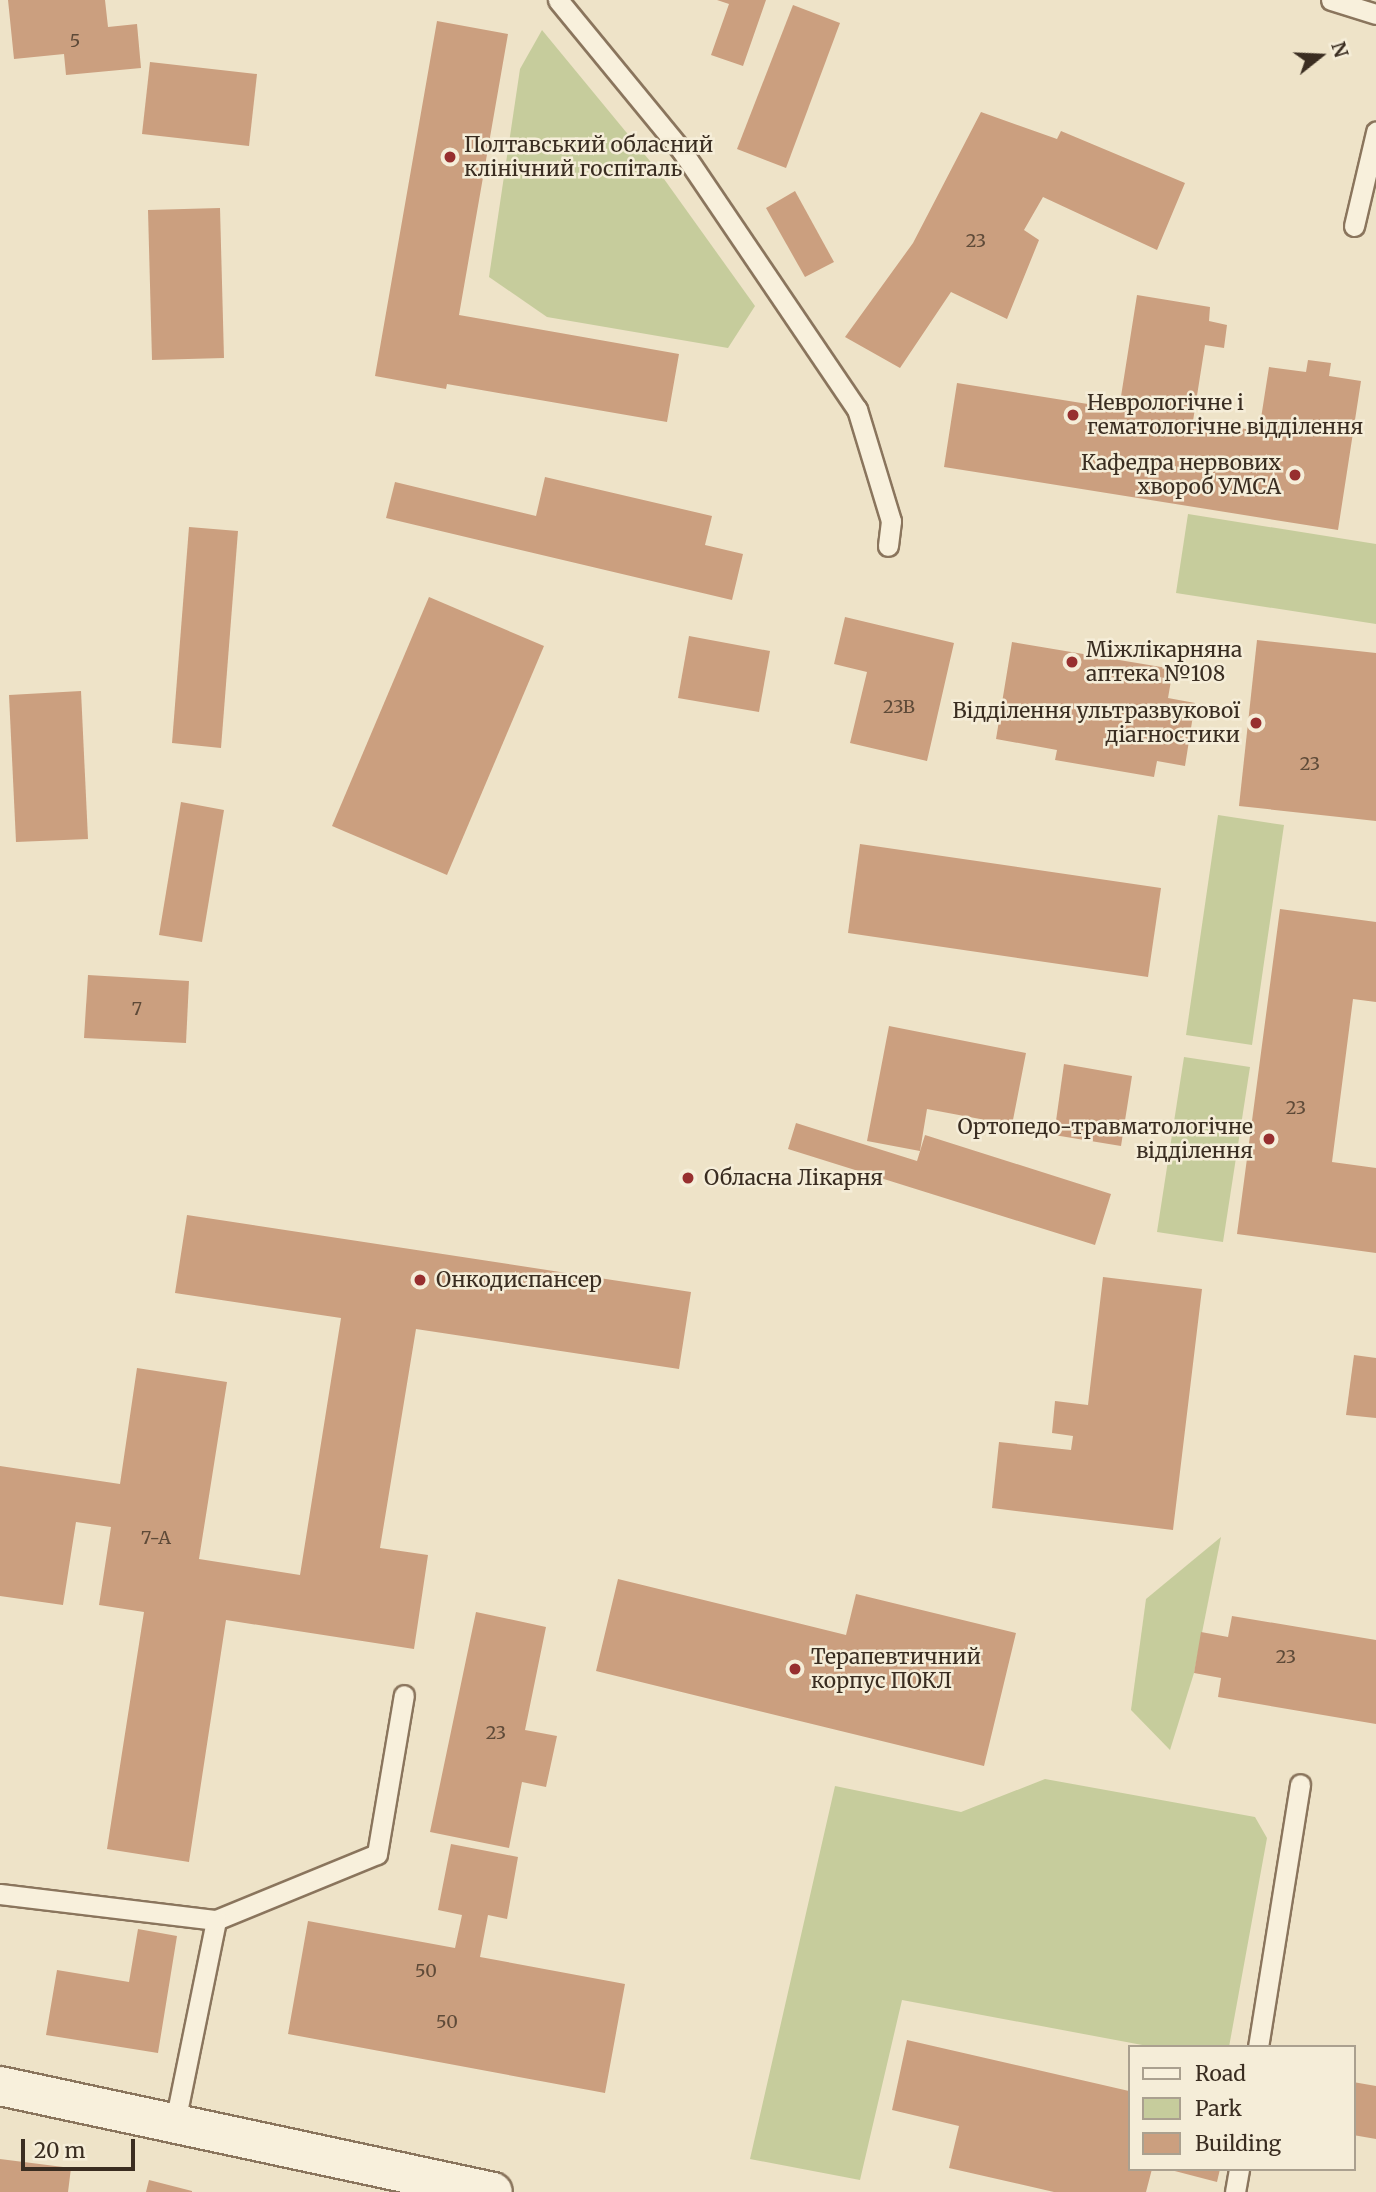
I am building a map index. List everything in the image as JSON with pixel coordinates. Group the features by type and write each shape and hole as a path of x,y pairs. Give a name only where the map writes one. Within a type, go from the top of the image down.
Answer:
{"street":[{"path":"0,2086 494,2192"}],"lane":[{"path":"558,0 682,151 857,410 891,520 888,546"},
{"path":"1331,0 1376,14"},
{"path":"1353,226 1376,132"},
{"path":"0,1894 216,1920 377,1854 404,1695"},
{"path":"1258,2045 1300,1784"},
{"path":"175,2122 216,1920"},
{"path":"1235,2192 1239,2171"}],"green space":[{"path":"542,30 659,172 755,306 728,348 547,317 489,277 520,69"},
{"path":"1188,514 1376,544 1376,624 1176,593"},
{"path":"1218,815 1284,825 1252,1045 1186,1035"},
{"path":"1184,1057 1250,1067 1223,1242 1157,1232"},
{"path":"1221,1537 1194,1673 1170,1750 1131,1710 1146,1599"},
{"path":"1045,1779 1255,1817 1267,1838 1229,2045 1142,2045 902,2000 860,2180 750,2159 835,1786 961,1812"}],"building":[{"path":"8,0 105,0 108,27 137,24 141,68 66,75 64,54 14,59"},
{"path":"717,0 766,0 743,66 711,55 729,4"},
{"path":"793,5 840,23 786,168 737,149"},
{"name":"Полтавський обласний клінічний госпіталь","path":"437,21 508,34 459,315 679,354 667,422 447,384 446,389 375,376"},
{"path":"150,62 257,74 249,146 142,134"},
{"path":"981,112 1057,139 1061,131 1185,183 1157,250 1043,197 1024,230 1039,240 1007,319 951,292 900,368 845,337 913,243"},
{"path":"795,191 834,262 805,277 766,208"},
{"path":"220,208 224,358 152,360 148,210"},
{"name":"Неврологічне і гематологічне відділення","path":"1137,295 1210,307 1209,321 1227,325 1224,348 1205,345 1193,421 1259,431 1269,367 1306,372 1308,360 1331,363 1329,376 1361,381 1338,530 944,467 957,383 1119,409"},
{"path":"545,477 712,516 705,545 743,554 732,600 386,518 395,482 536,516"},
{"path":"189,527 238,531 221,748 172,743"},
{"path":"429,597 544,646 447,875 332,826"},
{"path":"845,617 954,643 927,761 850,743 867,672 834,664"},
{"path":"689,636 770,651 759,712 678,698"},
{"path":"1257,640 1376,653 1376,821 1239,806"},
{"path":"1012,642 1173,669 1168,698 1195,703 1185,766 1157,761 1154,777 1055,760 1057,750 996,739"},
{"path":"81,691 88,839 16,842 9,695"},
{"path":"181,802 224,810 202,942 159,935"},
{"path":"860,844 1161,888 1148,977 848,933"},
{"path":"1280,909 1376,922 1376,1002 1353,999 1332,1162 1376,1168 1376,1253 1237,1234"},
{"path":"88,975 189,981 186,1043 84,1038"},
{"path":"889,1026 1026,1053 1012,1125 927,1109 920,1151 867,1141"},
{"path":"1064,1064 1132,1076 1121,1146 1054,1135"},
{"path":"796,1123 917,1161 925,1135 1111,1194 1095,1245 788,1149"},
{"path":"187,1215 691,1292 679,1369 416,1329 380,1548 428,1555 414,1649 226,1620 189,1862 107,1849 144,1612 99,1605 111,1527 76,1522 63,1605 0,1596 0,1466 120,1484 137,1368 227,1382 199,1559 300,1575 341,1318 175,1293"},
{"path":"1103,1277 1202,1289 1173,1530 992,1508 999,1442 1071,1450 1073,1436 1052,1433 1055,1401 1088,1405"},
{"path":"1354,1355 1376,1358 1376,1418 1346,1415"},
{"path":"618,1579 846,1635 856,1594 1016,1633 984,1766 596,1671"},
{"path":"476,1612 546,1627 525,1730 557,1736 546,1787 522,1782 509,1848 430,1832"},
{"path":"1232,1616 1376,1640 1376,1724 1218,1697 1221,1678 1194,1673 1201,1632 1228,1637"},
{"path":"451,1844 518,1857 507,1919 488,1915 480,1957 625,1984 605,2093 288,2034 308,1921 455,1948 462,1915 438,1910"},
{"path":"138,1929 177,1936 158,2053 46,2035 57,1970 129,1982"},
{"path":"907,2040 1128,2091 1128,2171 1151,2171 1146,2192 1054,2192 949,2168 959,2126 892,2110"},
{"path":"1355,2082 1376,2086 1376,2139 1355,2135"},
{"path":"0,2159 71,2168 68,2192 0,2192"},
{"path":"1175,2171 1220,2171 1217,2182"},
{"path":"149,2180 192,2191 192,2192 146,2192"}],"place":[{"name":"Полтавський обласний клінічний госпіталь","path":"450,157"},
{"name":"Неврологічне і гематологічне відділення","path":"1073,415"},
{"name":"Кафедра нервових хвороб УМСА","path":"1295,475"},
{"name":"Міжлікарняна аптека №108","path":"1072,662"},
{"name":"Відділення ультразвукової діагностики","path":"1256,723"},
{"name":"Ортопедо-травматологічне відділення","path":"1269,1139"},
{"name":"Обласна Лікарня","path":"688,1178"},
{"name":"Онкодиспансер","path":"420,1280"},
{"name":"Терапевтичний корпус ПОКЛ","path":"795,1669"}]}
